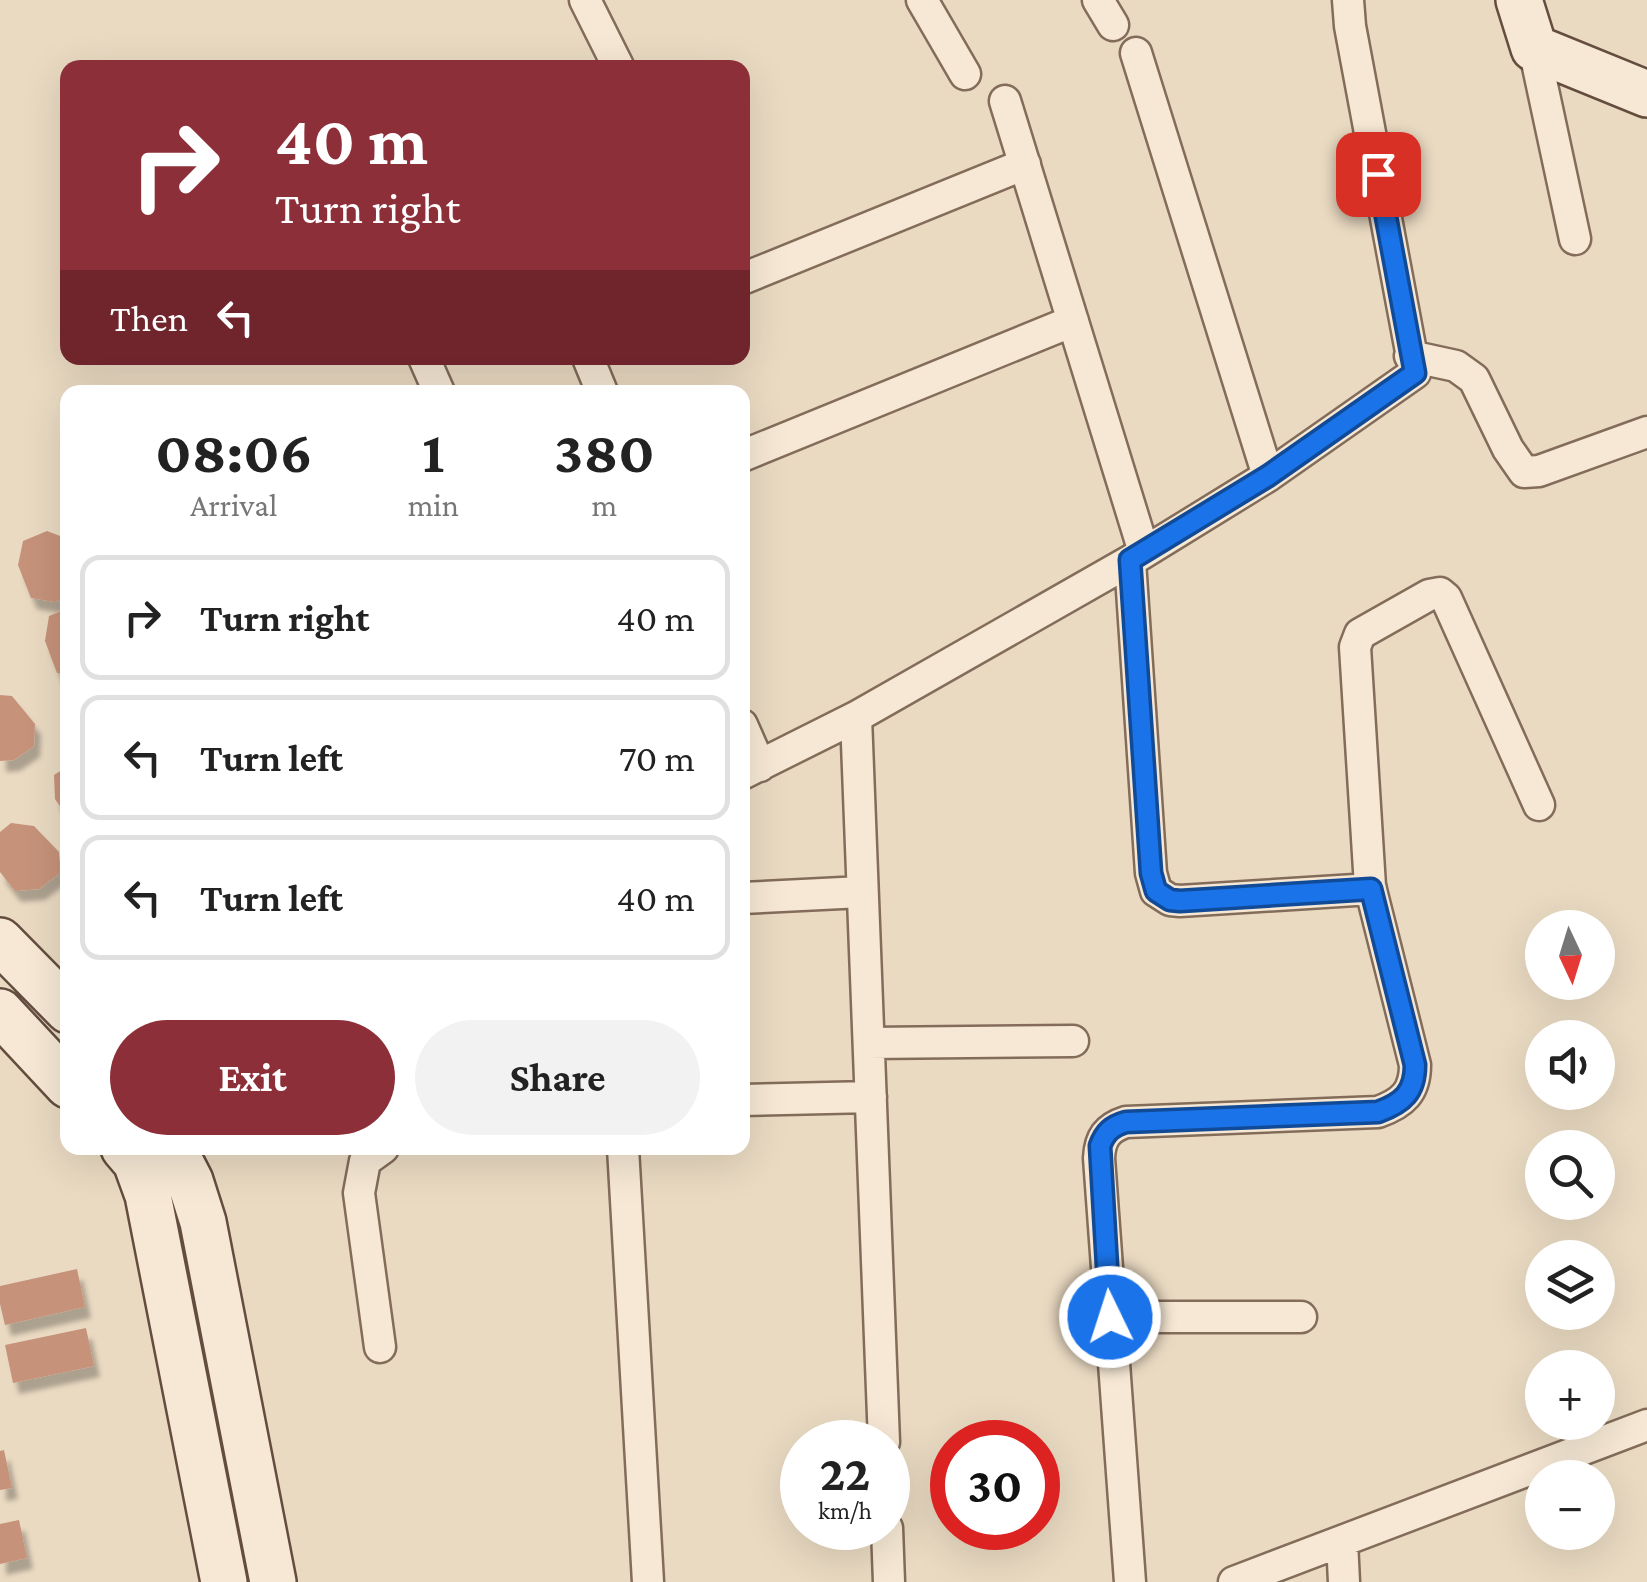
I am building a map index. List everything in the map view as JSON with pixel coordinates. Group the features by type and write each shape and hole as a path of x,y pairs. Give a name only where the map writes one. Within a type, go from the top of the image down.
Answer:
{"street":[{"path":"586,0 615,60"},
{"path":"922,0 966,74"},
{"path":"751,770 856,717 1137,556 1268,476 1415,373 1348,0"},
{"path":"1519,0 1534,48 1575,238"},
{"path":"1534,48 1647,94"},
{"path":"1136,53 1268,476"},
{"path":"1005,101 1073,321 1137,556 1151,873 1156,891 1180,901 1371,889"},
{"path":"750,276 1024,164"},
{"path":"750,453 1073,321"},
{"path":"1410,356 1456,366 1474,380 1508,449 1524,472 1539,471 1647,432"},
{"path":"1130,1582 1100,1146 1104,1134 1126,1122 1378,1112 1404,1099 1415,1079 1415,1065 1371,889 1356,640 1366,629 1429,595 1440,593 1446,598 1539,806"},
{"path":"856,717 883,1420"},
{"path":"750,898 862,892"},
{"path":"0,941 60,1002"},
{"path":"0,1012 60,1076"},
{"path":"868,1043 1073,1041"},
{"path":"750,1100 871,1096"},
{"path":"130,1155 144,1178 148,1195 224,1582"},
{"path":"177,1155 190,1181 202,1222 273,1582"},
{"path":"374,1155 365,1161 359,1193 380,1347"},
{"path":"623,1155 648,1582"},
{"path":"1110,1317 1301,1317"},
{"path":"1234,1582 1647,1425"},
{"path":"1342,1541 1344,1582"},
{"path":"888,1550 889,1582"}],"building":[{"path":"47,531 60,536 60,600 31,598 18,565 23,541"},
{"path":"60,611 60,674 45,641 49,616"},
{"path":"0,695 12,696 35,724 34,746 14,760 0,761"},
{"path":"60,771 60,806 55,799 54,775"},
{"path":"11,823 34,826 59,852 59,874 39,889 15,891 0,872 0,832"},
{"path":"77,1269 85,1307 5,1325 0,1286"},
{"path":"86,1328 94,1366 13,1383 5,1345"},
{"path":"4,1450 12,1488 0,1490 0,1451"},
{"path":"19,1520 27,1558 0,1564 0,1524"}],"route":[{"path":"1110,1317 1100,1146 1104,1134 1114,1126 1126,1122 1378,1112 1404,1099 1415,1079 1415,1065 1371,889 1180,901 1156,891 1151,873 1130,560 1268,476 1415,373 1378,174"}]}
